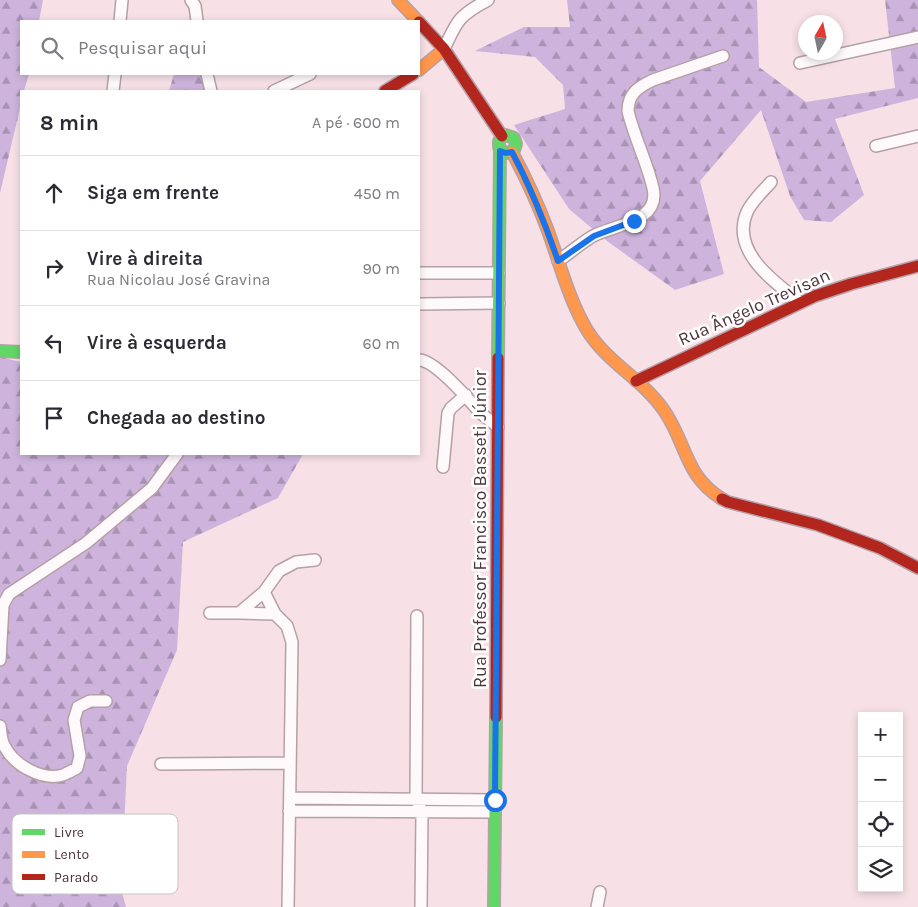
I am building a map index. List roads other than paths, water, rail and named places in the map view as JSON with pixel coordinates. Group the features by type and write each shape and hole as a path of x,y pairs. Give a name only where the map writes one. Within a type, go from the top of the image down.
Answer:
{"main road":[{"path":"398,0 416,20"},
{"path":"420,24 444,49 420,69"},
{"name":"Rua Professor Francisco Basseti Júnior","path":"444,49 502,136 498,143 506,151 499,273 494,907"},
{"path":"387,90 411,75"},
{"path":"506,151 538,204 575,306 587,331 603,352 658,402 699,480 717,496 740,505 818,525 880,548 918,568"},
{"name":"Rua Ângelo Trevisan","path":"636,380 800,302 842,287 918,266"},
{"path":"0,351 20,352"}],"street":[{"path":"120,20 122,0"},
{"path":"191,0 197,20"},
{"path":"444,49 455,25 463,15 488,0"},
{"path":"800,64 918,37"},
{"path":"558,261 594,236 643,216 653,202 653,187 628,111 628,102 633,92 642,84 723,56"},
{"path":"113,90 115,75"},
{"path":"207,75 211,90"},
{"path":"276,90 308,75"},
{"path":"876,146 918,136"},
{"path":"771,182 748,211 743,233 746,246 754,261 783,289 800,302"},
{"path":"420,273 499,273"},
{"path":"421,304 499,303"},
{"path":"420,360 428,362 466,395 478,410 498,427"},
{"path":"443,467 448,413 466,395"},
{"path":"0,660 3,605 9,594 86,543 152,488 177,455"},
{"path":"240,613 264,592 274,576 286,566 296,562 315,560"},
{"path":"264,592 275,614 287,626 292,642 288,907"},
{"path":"210,613 275,614"},
{"path":"417,616 416,800 422,812 421,907"},
{"path":"0,726 4,745 17,761 30,772 44,775 62,775 77,768 80,756 74,720 78,707 90,701 106,701"},
{"path":"161,764 290,763"},
{"path":"290,798 416,800 495,806"},
{"path":"290,811 422,812 495,806"},
{"path":"597,907 600,892"}]}
